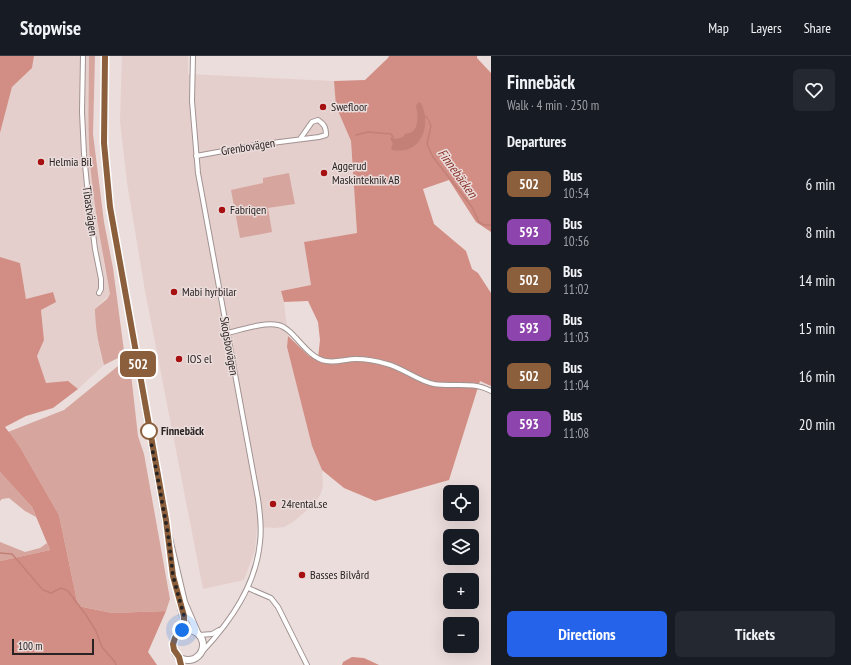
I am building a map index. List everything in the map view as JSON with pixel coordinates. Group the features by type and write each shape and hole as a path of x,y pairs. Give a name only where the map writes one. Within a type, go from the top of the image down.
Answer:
{"main road":[{"path":"105,56 104,143 110,207 168,534 184,602 204,643 202,652 196,658 193,665"},
{"path":"168,534 173,576 184,616 181,631"},
{"path":"181,665 173,644 176,635 181,631 190,630 198,633"},
{"path":"179,657 187,660 196,658"}],"street":[{"name":"Tibastvägen","path":"83,56 82,112 84,154 95,249 101,279 101,289 99,294"},
{"name":"Skogsbovägen","path":"193,56 192,101 196,156 202,202 260,516 260,542 257,562 248,588 244,597 224,626 202,652"},
{"name":"Grenbovägen","path":"196,156 319,137 326,135 326,129 323,123 318,120 312,122 300,139"},
{"path":"227,333 268,325 276,325 285,328 319,359 326,361 366,359 401,368 433,384 475,385 491,392"},
{"path":"248,588 271,598 278,607 307,665"},
{"name":"Skogsbovägen","path":"198,633 212,634 224,626"}],"shaded area":[{"path":"0,56 34,56 32,68 12,87 0,133"},
{"path":"34,56 89,56 89,133 91,173 104,264 110,294 95,309 100,353 104,365 78,389 68,381 46,384 37,356 44,340 41,310 53,292 26,299 20,263 0,257 0,133 12,87 32,68"},
{"path":"89,56 95,56 93,134 104,222 113,268 124,351 122,356 104,365 100,351 95,309 107,299 110,294 97,219 91,173 89,129"},
{"path":"122,56 188,56 188,74 334,81 337,106 351,141 357,233 304,242 311,285 281,291 284,302 288,336 287,347 312,446 322,470 323,486 317,500 293,522 284,527 257,527 255,550 244,580 203,589 145,291 127,183 120,121","holes":["289,173 295,203 268,208 231,191 263,183"]},
{"path":"389,56 477,56 477,58 491,73 491,232 476,222 449,180 423,189 434,224 466,251 472,269 478,273 491,293 491,386 480,381 449,480 375,501 344,488 322,470 312,446 287,347 288,336 309,356 318,358 320,340 318,322 308,301 284,302 281,291 311,285 304,242 357,233 351,141 336,106 334,81 365,80"},
{"path":"420,102 425,114 425,127 420,139 409,149 392,150 391,148 393,144 390,138 391,137 396,139 403,137 405,134 412,132 416,127 416,106"},
{"path":"289,173 295,204 268,208 272,232 240,238 231,190 263,183 263,178"},
{"path":"0,257 20,263 26,299 53,292 56,302 41,310 44,340 37,356 46,383 68,381 78,389 53,408 26,416 5,427 20,447 59,515 78,606 112,613 166,611 148,652 157,665 0,665 0,561 50,550 32,507 0,472"},
{"path":"128,364 131,374 138,436 144,454 170,599 166,611 112,613 78,606 59,515 20,447 8,432 64,410 118,366"},
{"path":"0,472 32,507 36,517 25,511 9,498 2,499 0,501"},
{"path":"0,542 25,552 40,548 47,543 50,550 0,561"},
{"path":"352,657 364,658 379,665 342,665 343,662"}],"waterway":[{"name":"Finnebäcken","path":"425,116 428,119"},
{"name":"Finnebäcken","path":"429,121 431,126 427,144 433,157 472,207 479,222 484,225 491,225"},
{"path":"356,135 368,132 391,134 393,137"},
{"path":"0,553 12,554 43,590 51,593 61,588 68,591 86,615 96,631 102,647 116,665"}],"bus line":[{"name":"502","path":"105,56 104,143 110,207 166,520 173,576 184,616 184,626 176,635 173,644 174,650 179,657 181,665"}],"place":[{"name":"Swefloor","path":"323,107"},
{"name":"Helmia Bil","path":"41,162"},
{"name":"Aggerud Maskinteknik AB","path":"324,173"},
{"name":"Fabriqen","path":"222,210"},
{"name":"Mabi hyrbilar","path":"174,292"},
{"name":"IOS el","path":"179,359"},
{"name":"Finnebäck","path":"149,431"},
{"name":"24rental.se","path":"273,504"},
{"name":"Basses Bilvård","path":"302,575"}],"route":[{"path":"149,431 168,534 173,576 184,616 184,626 182,630"}]}
